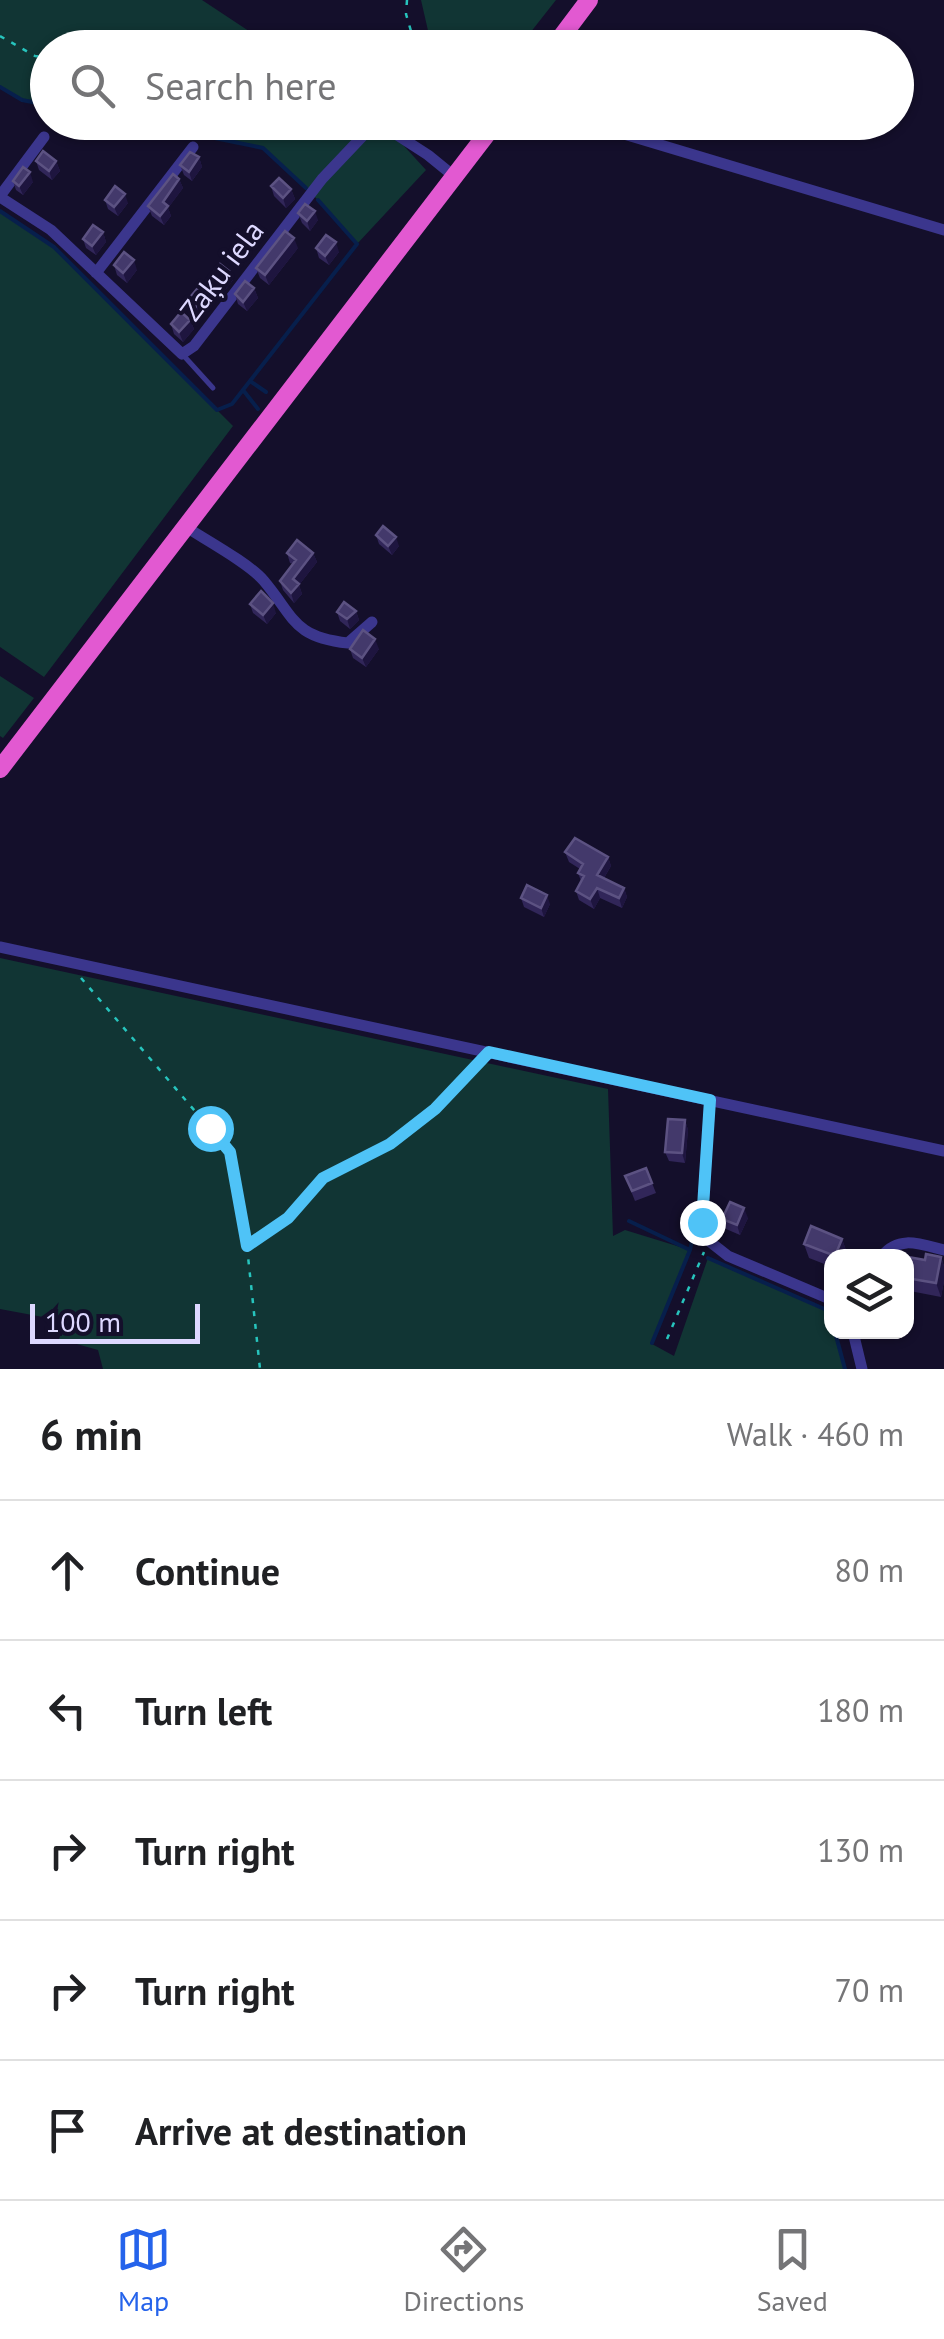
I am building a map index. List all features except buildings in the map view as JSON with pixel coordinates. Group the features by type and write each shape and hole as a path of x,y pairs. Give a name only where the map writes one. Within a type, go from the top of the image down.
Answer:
{"highway":[{"path":"566,30 589,0"},
{"path":"0,769 482,140"}],"street":[{"path":"0,197 41,140"},
{"name":"Zaķu iela","path":"0,197 51,230 182,354 194,346 322,179 360,140"},
{"path":"406,140 454,177"},
{"path":"644,140 944,230"},
{"path":"96,273 193,147"},
{"path":"186,527 263,578 299,626 320,640 348,643 372,622"},
{"path":"0,947 944,1151"},
{"path":"710,1100 702,1222 709,1241 728,1256 824,1297"},
{"path":"888,1249 906,1241 944,1250"},
{"path":"855,1339 862,1369"}],"lane":[{"path":"182,354 212,388"}],"path":[{"path":"407,0 411,30"},
{"path":"0,36 30,53"},
{"path":"80,975 230,1152 247,1246 260,1369"},
{"path":"247,1246 288,1218 323,1178 390,1144 435,1109 489,1052"},
{"path":"666,1339 709,1241"}],"green space":[{"path":"0,0 202,0 247,30 30,30 30,102 0,87"},
{"path":"421,0 556,0 532,30 428,30"},
{"path":"222,140 399,140 426,170 357,244 263,148"},
{"path":"0,211 54,247 233,426 44,677 0,647"},
{"path":"0,676 34,698 3,738 0,736"},
{"path":"0,958 608,1089 613,1236 625,1230 690,1250 652,1344 674,1356 708,1258 824,1309 824,1339 837,1339 845,1369 103,1369 98,1350 59,1339 68,1314 43,1317 0,1309"}],"waterway":[{"path":"0,87 30,102"},
{"path":"224,140 263,148 306,188"},
{"path":"0,211 54,247 217,410 232,404 357,244 318,200"},
{"path":"250,381 266,392"},
{"path":"243,390 258,409"},
{"path":"629,1221 690,1250"},
{"path":"652,1343 694,1232"},
{"path":"708,1258 824,1309"},
{"path":"837,1339 845,1369"}],"route":[{"path":"210,1128 230,1152 247,1246 288,1218 323,1178 390,1144 435,1109 489,1052 710,1100 702,1222"}]}
